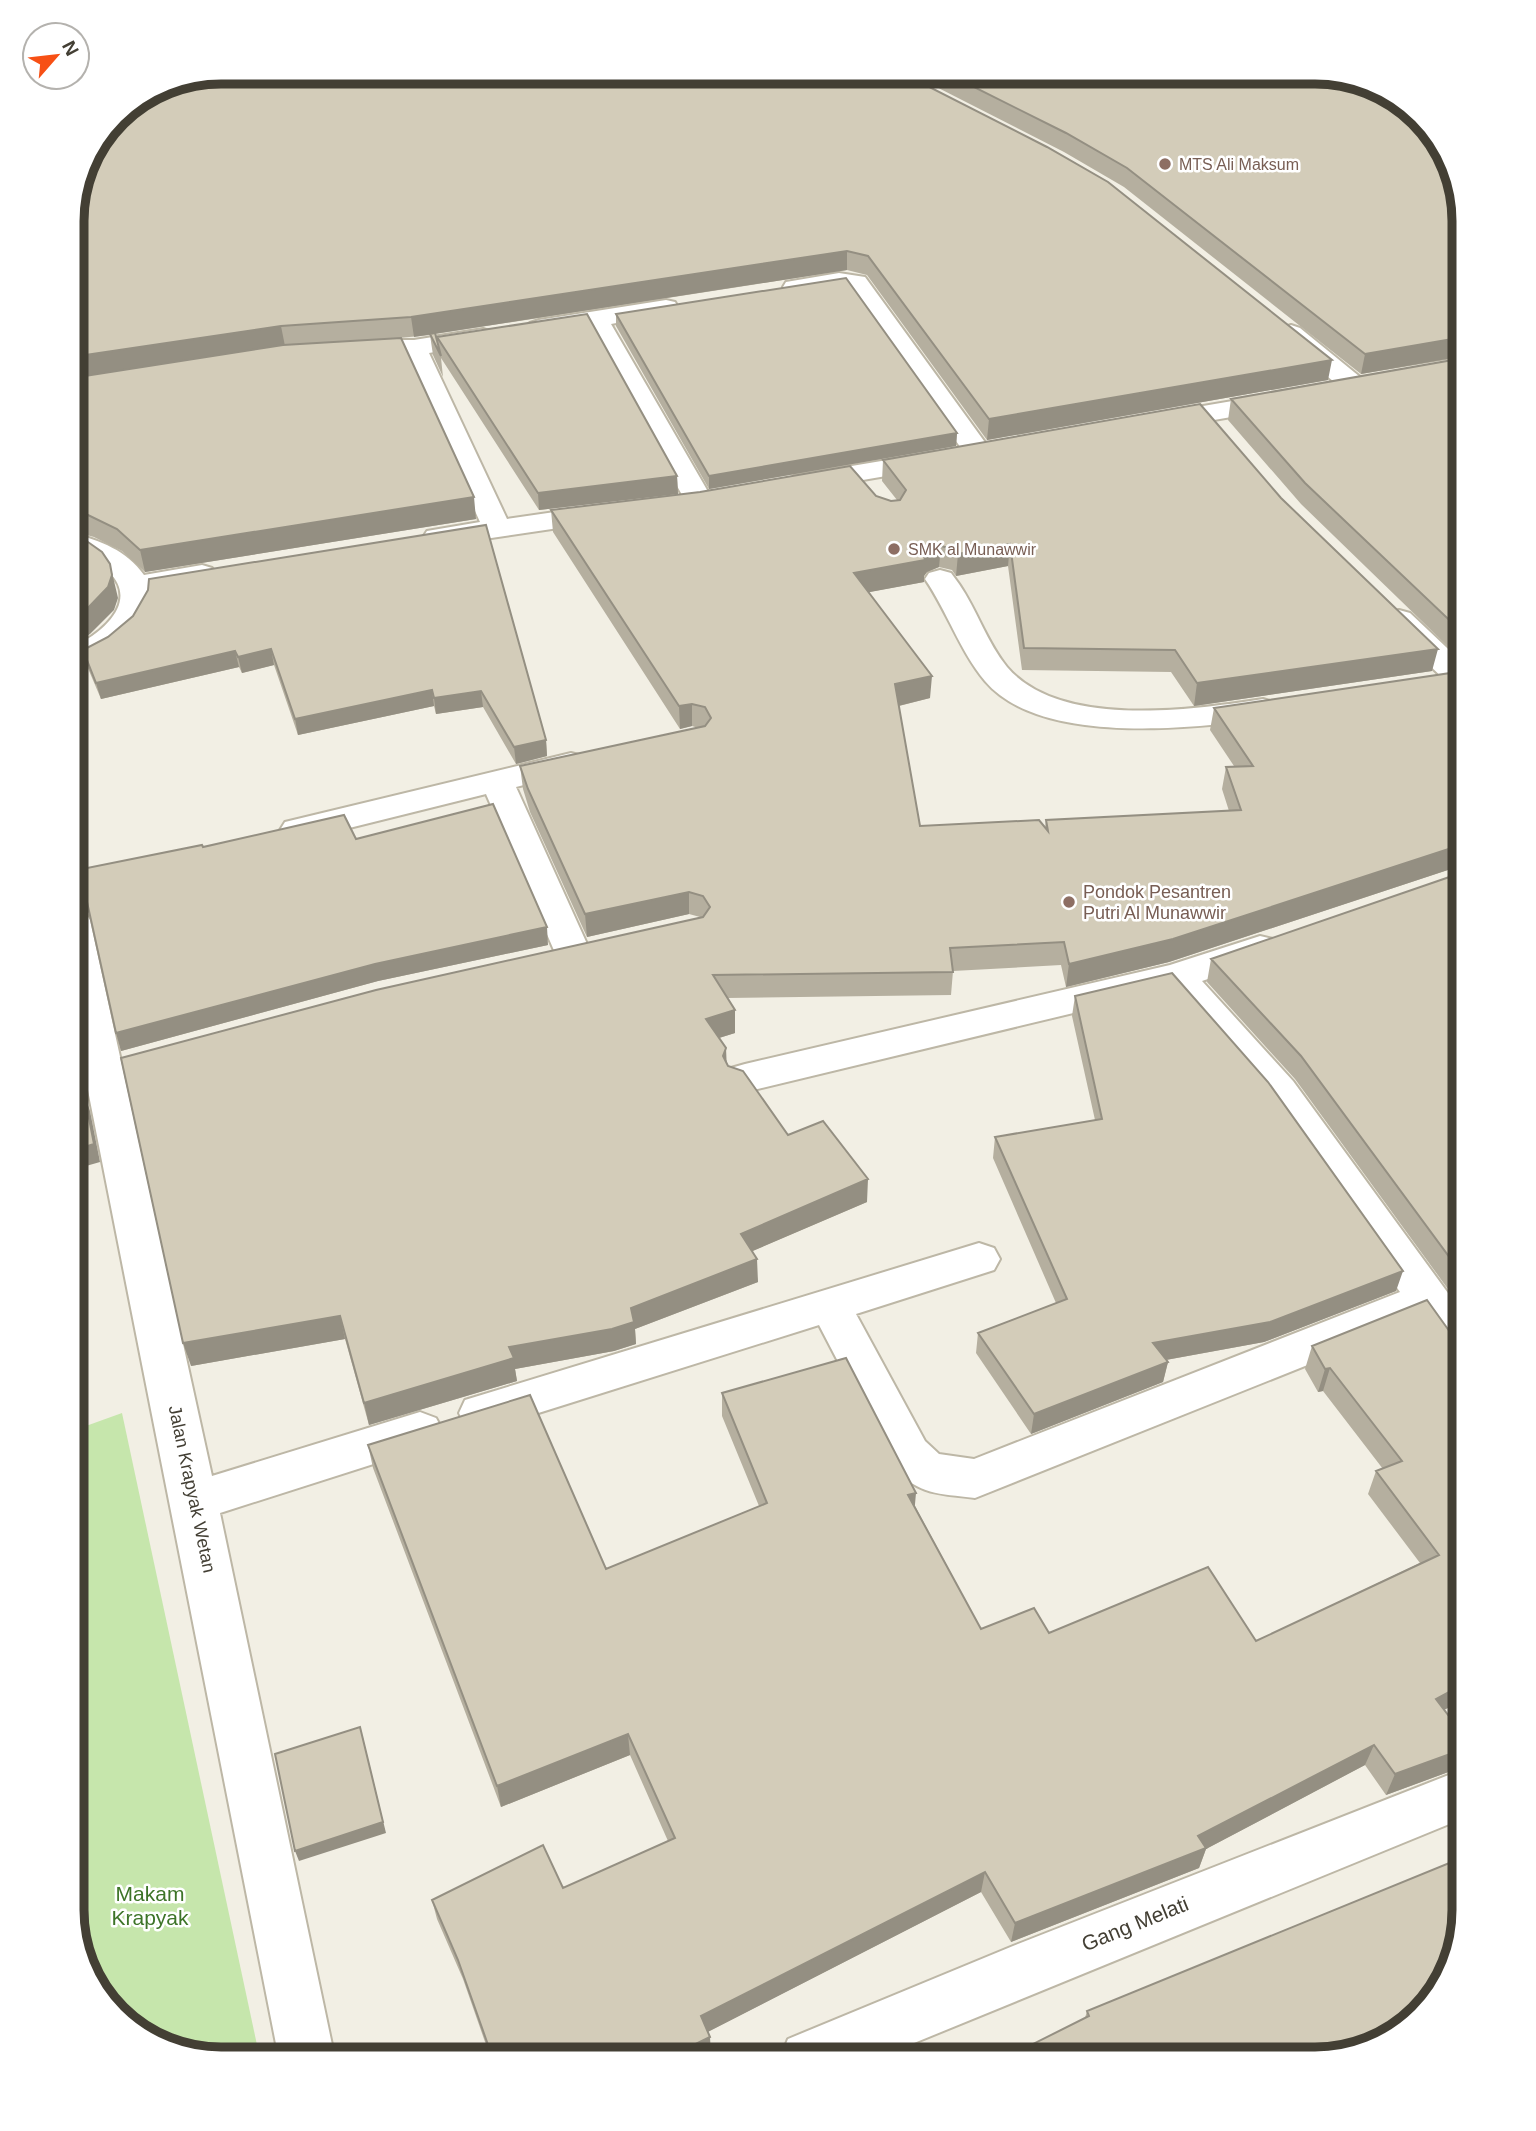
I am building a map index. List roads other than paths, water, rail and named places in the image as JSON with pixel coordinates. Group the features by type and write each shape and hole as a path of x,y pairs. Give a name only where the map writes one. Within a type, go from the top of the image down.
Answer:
{"street":[{"path":"772,291 839,280 856,282 991,450 865,483 780,487"},
{"path":"328,351 367,347 414,348 691,303"},
{"path":"596,318 700,501"},
{"path":"1125,428 1213,424 1315,395 1369,385 1276,322"},
{"path":"414,348 497,527"},
{"path":"417,540 632,510"},
{"path":"84,545 114,557 128,570 137,598 124,625 111,638 84,653"},
{"path":"135,585 229,570"},
{"path":"940,579 951,592 997,676 1014,690 1046,707 1125,719 1208,718 1289,706"},
{"path":"1381,603 1452,663"},
{"path":"1422,685 1452,671"},
{"path":"269,836 606,756"},
{"path":"497,782 574,955"},
{"path":"745,1079 1177,976 1295,936"},
{"path":"535,963 612,946"},
{"path":"1177,976 1279,1091 1452,1332"},
{"name":"Jalan Krapyak Wetan","path":"84,980 194,1501 305,2047"},
{"path":"194,1501 979,1259"},
{"path":"830,1305 909,1454 927,1472 975,1479 1428,1299"},
{"name":"Gang Melati","path":"836,2047 1026,1967 1452,1798"}],"place":[{"name":"MTS Ali Maksum","path":"1165,164"},
{"name":"SMK al Munawwir","path":"894,549"},
{"name":"Pondok Pesantren Putri Al Munawwir","path":"1069,902"}],"park label":[{"name":"Makam Krapyak","path":"150,1906"}]}
